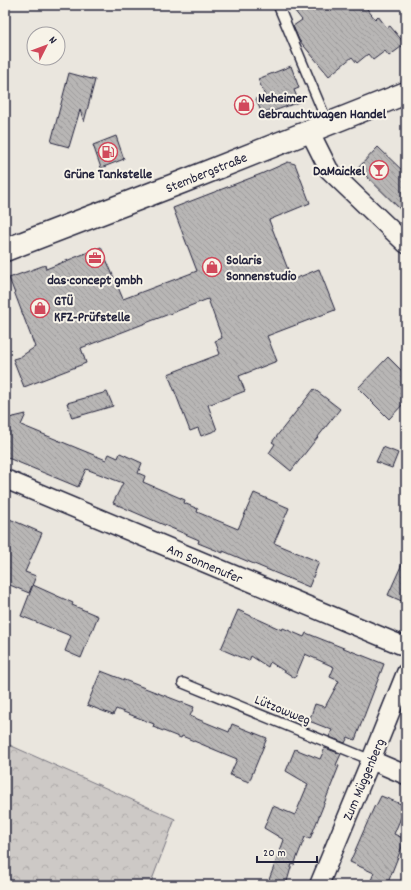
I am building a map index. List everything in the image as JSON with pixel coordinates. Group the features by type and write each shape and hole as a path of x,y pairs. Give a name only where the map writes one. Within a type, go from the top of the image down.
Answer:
{"street":[{"name":"Stembergstraße","path":"5,250 319,129 406,93"},
{"path":"319,129 329,170 406,244"},
{"name":"Am Sonnenufer","path":"5,479 406,646"},
{"name":"Zum Müggenberg","path":"319,885 406,673"},
{"path":"371,760 406,775"}],"lane":[{"path":"278,5 319,129"},
{"name":"Lützowweg","path":"184,683 371,760"}],"green space":[{"path":"5,743 175,819 150,885 5,885"}],"building":[{"path":"290,5 364,5 375,19 378,16 387,28 390,26 405,44 389,56 385,51 373,60 368,54 357,63 352,57 329,76 299,40 293,26 302,20"},
{"path":"291,66 299,88 294,90 299,102 271,112 270,110 262,114 256,99 265,96 258,79"},
{"path":"69,73 95,80 84,122 80,110 69,147 51,142"},
{"name":"Grüne Tankstelle","path":"116,136 124,159 101,168 93,145"},
{"path":"378,147 406,174 406,215 358,168"},
{"path":"288,162 295,164 310,203 269,220 292,280 319,269 335,310 267,336 277,361 239,376 245,391 208,405 217,430 201,436 198,428 190,431 168,374 220,354 215,341 222,338 208,299 81,348 86,363 24,387 13,359 20,357 35,347 9,278 45,265 46,269 101,247 123,299 197,271 173,208"},
{"path":"388,357 406,375 406,401 389,419 358,388"},
{"path":"314,389 340,409 291,471 269,453 275,444 272,442"},
{"path":"107,392 113,406 72,418 67,403"},
{"path":"26,414 21,425 106,460 109,454 118,458 120,453 142,463 138,473 145,476 143,482 185,500 184,503 198,509 197,512 238,529 254,493 289,508 274,543 319,562 309,587 223,551 223,553 198,543 199,540 113,503 123,483 86,469 78,487 8,458 5,463 5,419"},
{"path":"383,447 398,453 392,468 376,462"},
{"path":"5,517 42,533 25,572 36,576 29,593 5,583"},
{"path":"406,555 406,603 388,595"},
{"path":"33,585 73,603 72,605 98,616 81,658 65,651 71,636 21,616"},
{"path":"238,610 282,630 283,628 304,637 306,633 384,664 355,740 348,737 345,743 329,737 332,730 309,721 315,704 325,707 339,681 330,677 334,667 305,654 295,678 270,662 268,667 251,656 249,661 221,649"},
{"path":"101,671 194,707 190,716 229,732 232,724 267,738 249,782 230,775 237,759 182,736 181,738 153,727 154,724 116,709 113,715 87,705"},
{"path":"325,748 341,754 336,765 339,766 310,839 305,837 294,865 292,864 286,885 267,885 284,840 264,828 273,806 295,815 308,784 286,771 295,749 320,759"},
{"path":"381,796 406,806 394,834 405,839 387,885 369,885 374,873 350,862 375,805 376,806"}],"place":[{"name":"Neheimer Gebrauchtwagen Handel","path":"244,105"},
{"name":"Grüne Tankstelle","path":"108,152"},
{"name":"DaMaickel","path":"379,170"},
{"name":"das·concept gmbh","path":"95,258"},
{"name":"Solaris Sonnenstudio","path":"212,267"},
{"name":"GTÜ KFZ-Prüfstelle","path":"40,308"}]}
